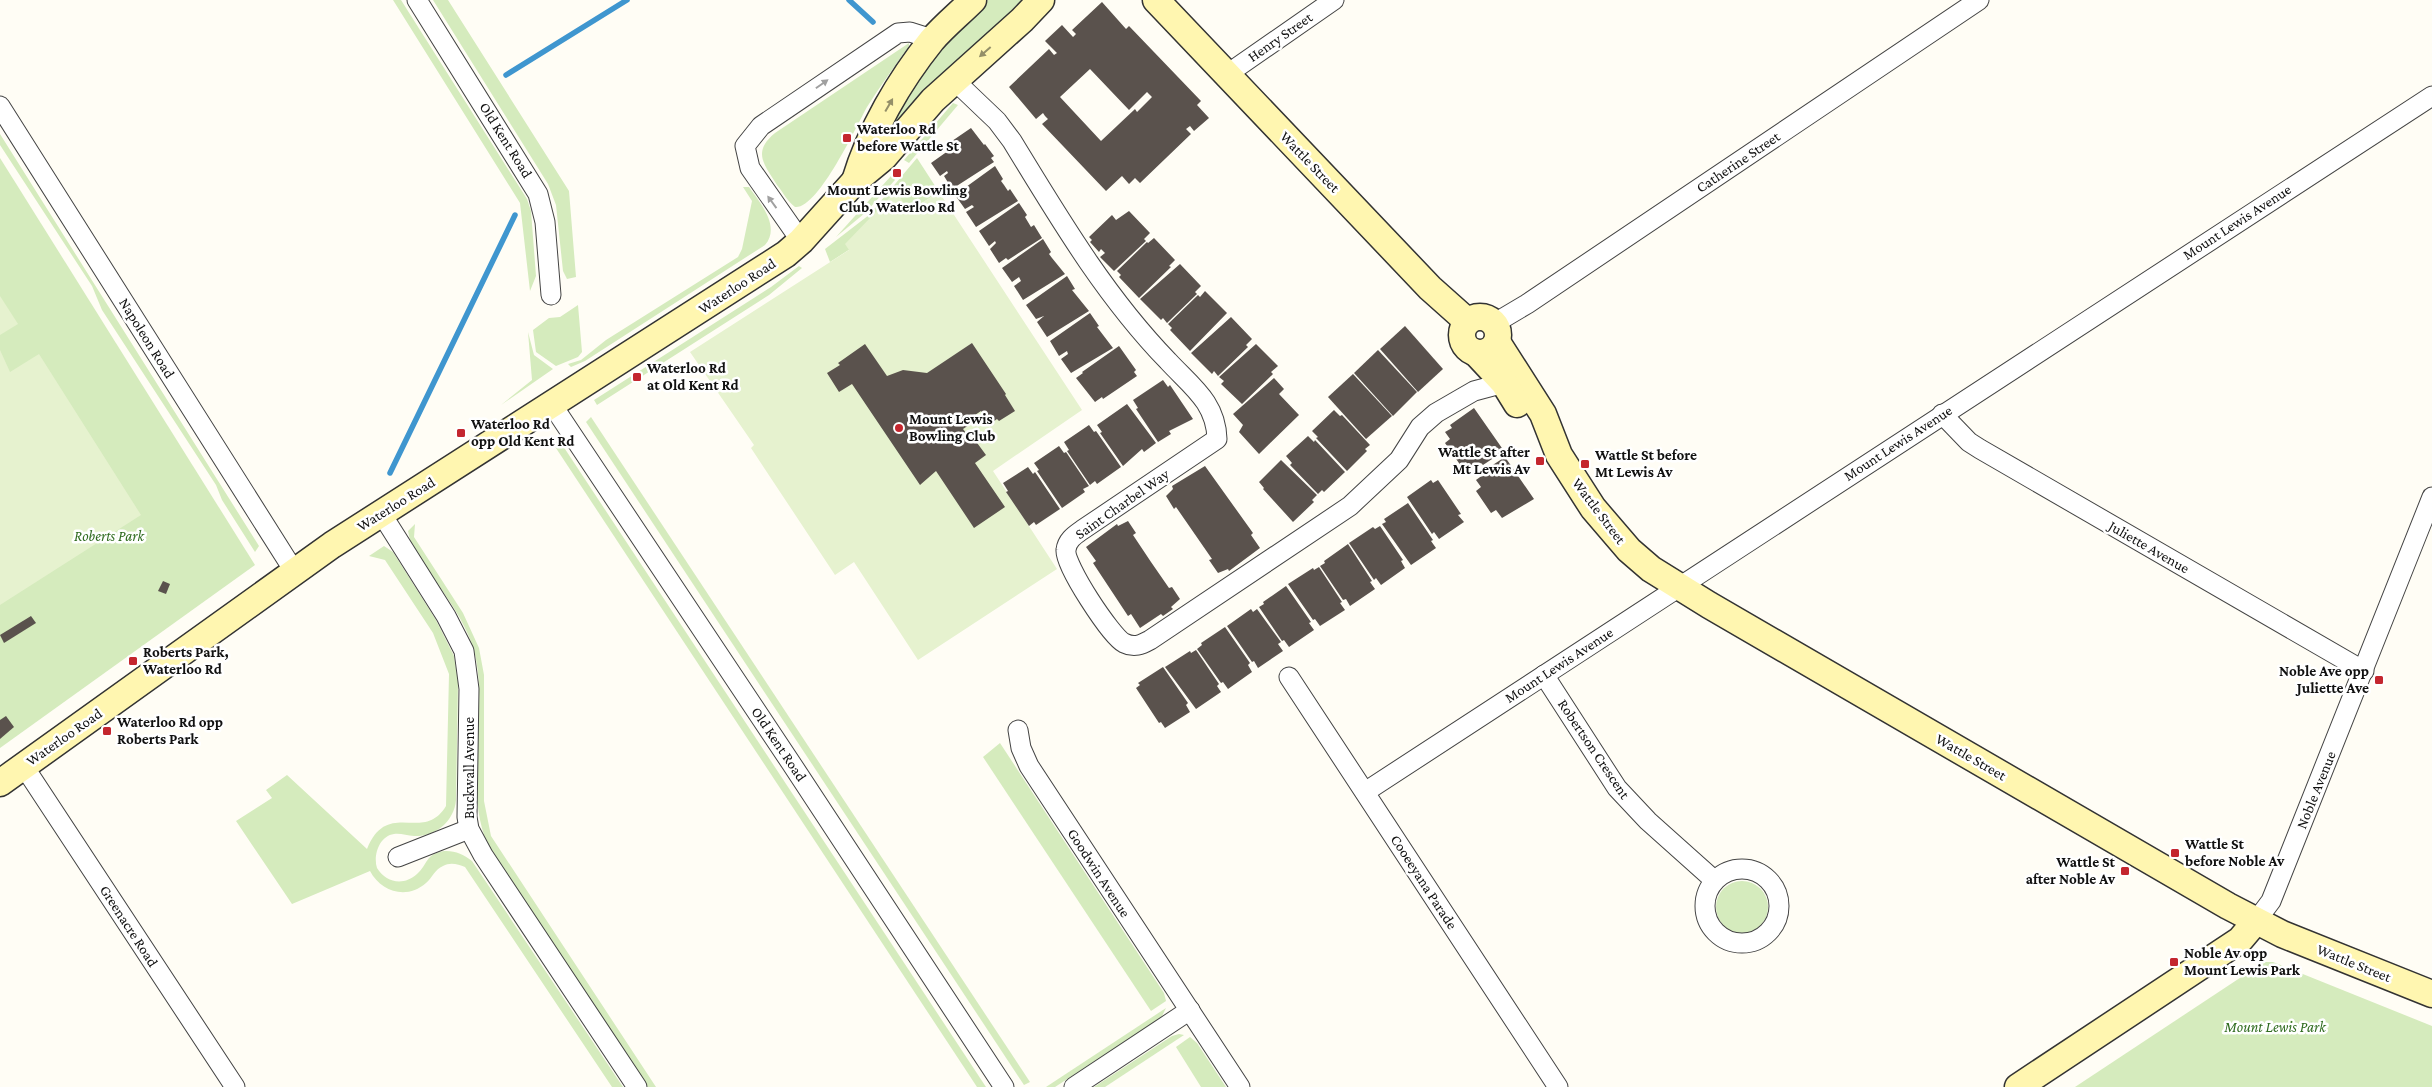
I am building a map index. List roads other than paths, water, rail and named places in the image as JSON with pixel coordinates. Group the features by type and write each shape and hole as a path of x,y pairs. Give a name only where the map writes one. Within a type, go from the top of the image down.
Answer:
{"main road":[{"name":"Waterloo Road","path":"855,181 864,150 889,104 932,39 973,0"},
{"name":"Waterloo Road","path":"0,782 294,571 551,403 772,264 801,241 855,181 884,157 932,100 1022,20 1041,0"},
{"path":"1022,20 1054,0"},
{"name":"Wattle Street","path":"1157,3 1430,288 1467,321 1478,316 1490,319 1489,339 1504,383 1535,431 1559,455"},
{"name":"Wattle Street","path":"1489,339 1542,414 1559,455 1593,508 1629,550 1651,569 2228,906 2282,934 2432,994"},
{"name":"Noble Avenue","path":"2018,1087 2240,940 2256,921"}],"street":[{"name":"Old Kent Road","path":"417,0 538,194 545,222 551,295"},
{"name":"Henry Street","path":"1226,75 1334,0"},
{"name":"Catherine Street","path":"1489,339 1527,304 1979,0"},
{"path":"801,241 750,168 745,146 761,126 898,33 910,32 932,39"},
{"name":"Saint Charbel Way","path":"954,80 997,121 1007,134 1126,315 1201,395 1213,412 1218,439 1082,530 1067,544 1066,554 1069,568 1110,629 1124,643 1135,646 1150,640 1313,532 1350,506 1370,489 1398,460 1420,427 1436,413 1474,390 1504,383"},
{"name":"Mount Lewis Avenue","path":"1365,792 1678,586 2432,96"},
{"name":"Napoleon Road","path":"0,106 294,571"},
{"name":"Old Kent Road","path":"551,403 797,771 1004,1087"},
{"name":"Juliette Avenue","path":"1942,414 1969,442 1980,449 2364,671"},
{"name":"Noble Avenue","path":"2256,921 2271,901 2432,497"},
{"name":"Buckwall Avenue","path":"381,513 446,616 464,651 469,689 466,804 469,829 483,855 637,1087"},
{"name":"Robertson Crescent","path":"1544,675 1624,797 1714,880"},
{"name":"Cooeeyana Parade","path":"1289,677 1558,1087"},
{"name":"Goodwin Avenue","path":"1018,730 1021,748 1029,766 1240,1087"},
{"name":"Greenacre Road","path":"23,766 235,1087"},
{"path":"398,857 469,829"},
{"path":"1074,1087 1190,1010"}],"waterway":[{"path":"506,75 627,0"},
{"path":"849,0 873,22"},
{"path":"390,473 515,215"}],"place":[{"name":"Waterloo Rd before Wattle St","path":"847,138"},
{"name":"Mount Lewis Bowling Club, Waterloo Rd","path":"897,173"},
{"name":"Waterloo Rd at Old Kent Rd","path":"637,377"},
{"name":"Mount Lewis Bowling Club","path":"899,428"},
{"name":"Waterloo Rd opp Old Kent Rd","path":"461,433"},
{"name":"Wattle St after Mt Lewis Av","path":"1540,461"},
{"name":"Wattle St before Mt Lewis Av","path":"1585,464"},
{"name":"Roberts Park, Waterloo Rd","path":"133,661"},
{"name":"Noble Ave opp Juliette Ave","path":"2379,680"},
{"name":"Waterloo Rd opp Roberts Park","path":"107,731"},
{"name":"Wattle St before Noble Av","path":"2175,853"},
{"name":"Wattle St after Noble Av","path":"2125,871"},
{"name":"Noble Av opp Mount Lewis Park","path":"2174,962"}],"park label":[{"name":"Roberts Park","path":"109,536"},
{"name":"Mount Lewis Park","path":"2275,1027"}]}
